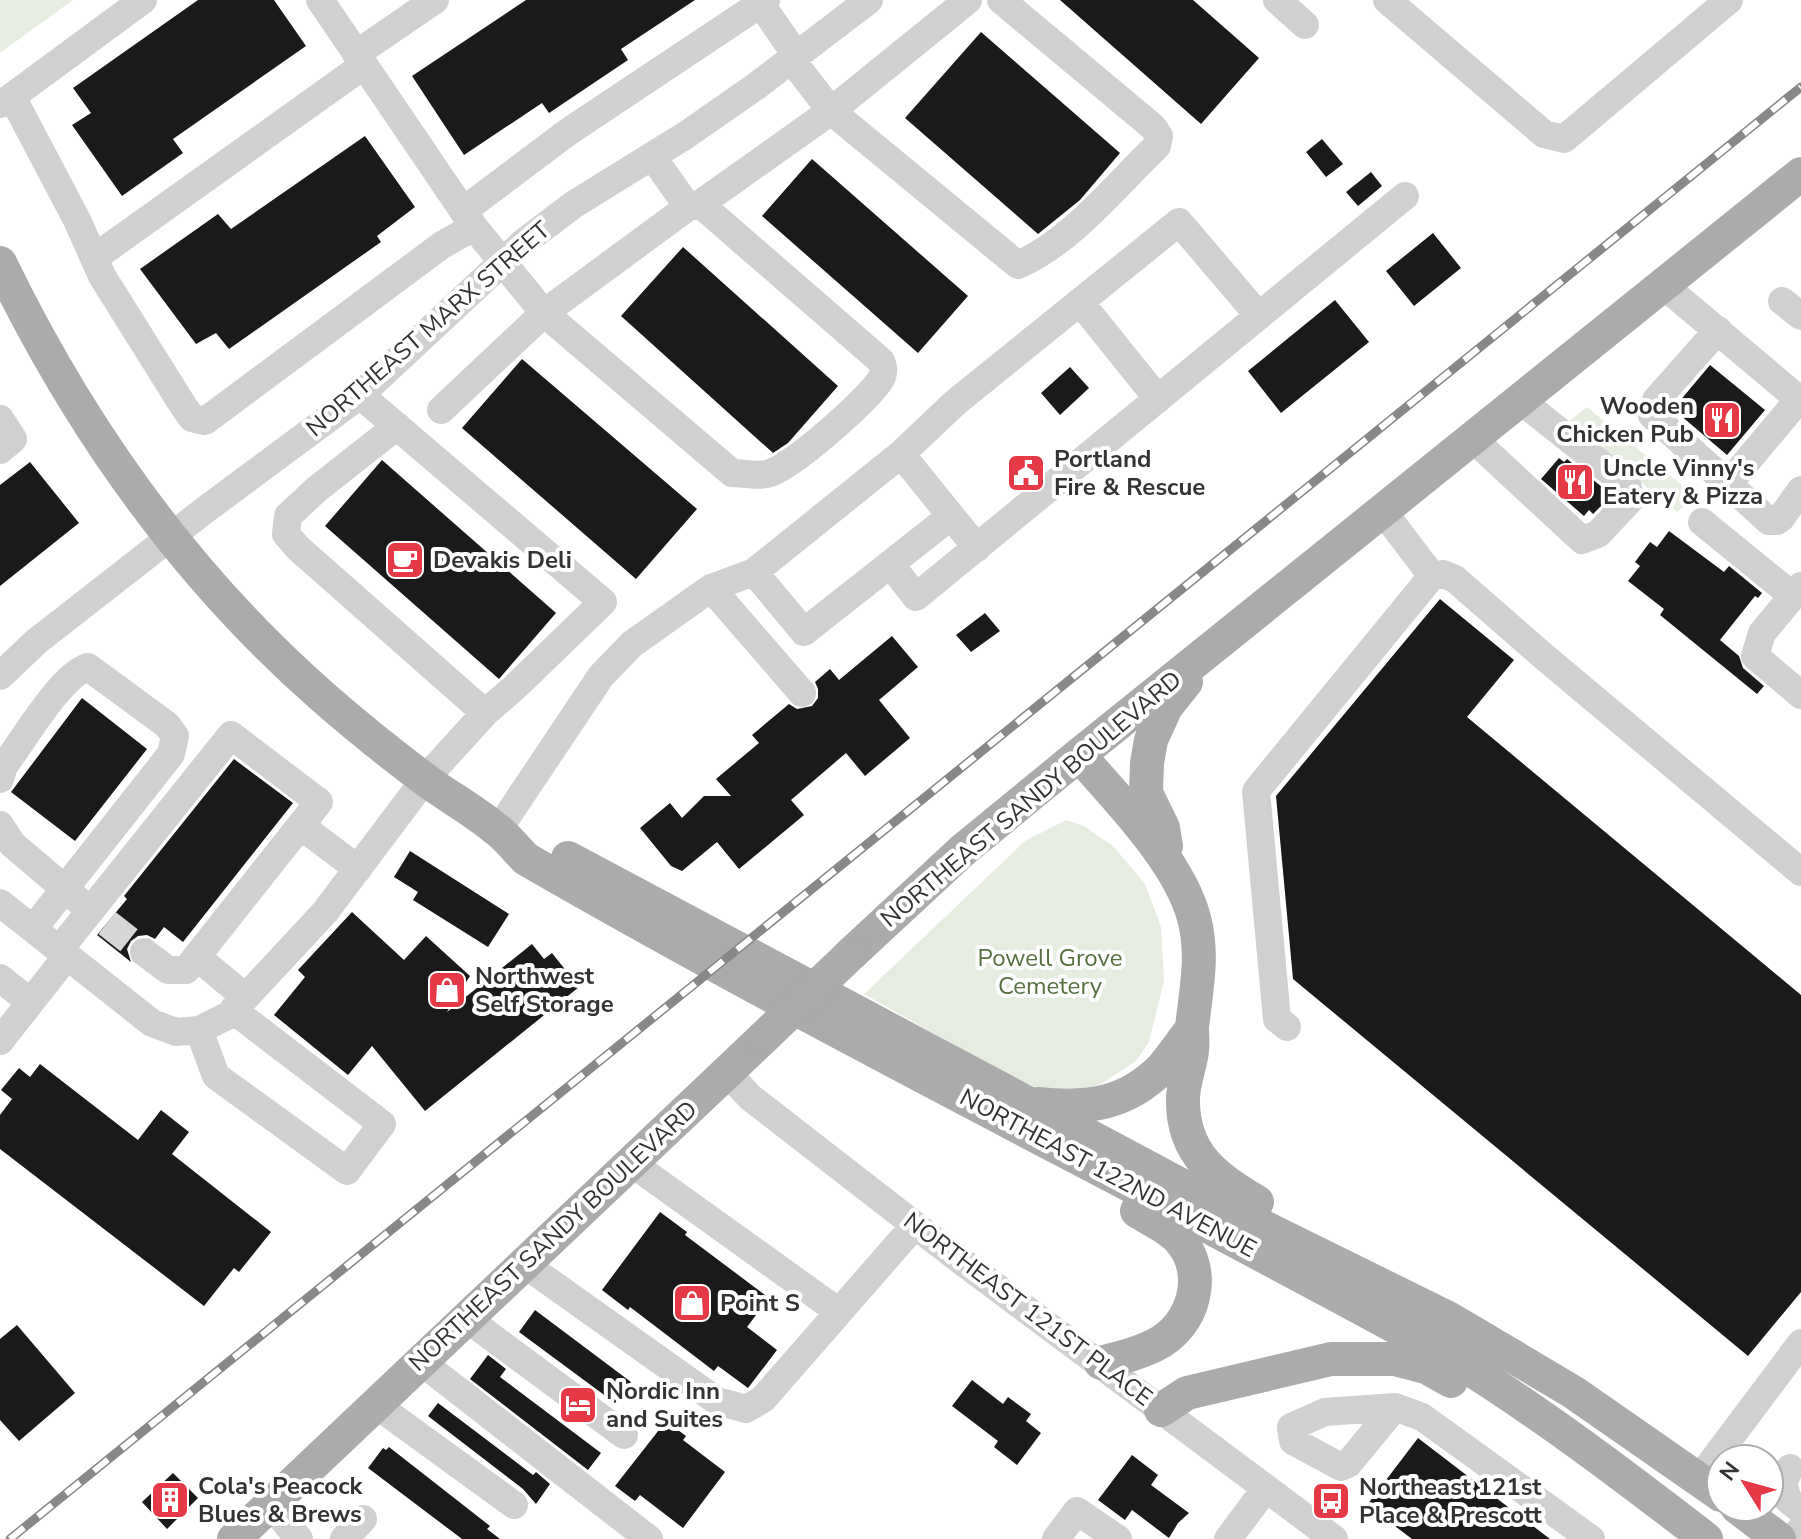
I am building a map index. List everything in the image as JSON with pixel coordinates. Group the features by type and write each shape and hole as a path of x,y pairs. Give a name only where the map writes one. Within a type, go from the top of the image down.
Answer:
{"main road":[{"name":"NORTHEAST SANDY BOULEVARD","path":"234,1539 963,850 1801,174"},
{"name":"NORTHEAST 122ND AVENUE","path":"2,274 101,442 172,536 225,599 296,672 346,717 425,779 498,830 526,859 766,993 1451,1357 1607,1463 1706,1539"},
{"path":"1169,863 1163,828 1146,793 1151,740 1166,707 1219,641"},
{"path":"1079,755 1169,863 1198,931 1199,975 1192,1053 1183,1099 1192,1146 1216,1176 1266,1208 1296,1243"},
{"name":"NORTHEAST 122ND AVENUE","path":"498,830 538,841 1209,1200 1415,1300 1573,1392 1705,1484"},
{"path":"1029,1103 1074,1108 1121,1097 1162,1068 1192,1029"},
{"path":"1094,1165 1123,1203 1178,1238 1190,1254 1196,1272 1195,1292 1189,1311 1175,1331 1157,1344 1101,1363"},
{"path":"1161,1410 1187,1393 1331,1359 1395,1359 1426,1367 1503,1413 1607,1463"},
{"path":"1758,1523 1779,1539"}],"street":[{"path":"143,0 5,101 41,151 102,276 184,407 192,418 205,421 442,245 568,132 762,1 794,57 831,111 1018,265 1037,257 1069,233 1157,146 1159,136 1153,127 1001,0"},
{"path":"320,0 468,219 544,313 732,473 769,474 831,429 875,386 884,368 881,361 694,206 652,156"},
{"path":"94,258 435,0"},
{"name":"NORTHEAST MARX STREET","path":"0,676 37,641 360,395 502,261 573,205 686,135 869,0"},
{"path":"441,410 544,313 831,111 968,0"},
{"path":"1277,0 1305,25"},
{"path":"1387,0 1544,134 1564,139 1729,0"},
{"path":"890,564 916,597 1405,196"},
{"path":"498,830 601,676 632,644 711,588 754,572 901,454 956,402 1179,222 1259,316"},
{"path":"1663,285 1800,400 1728,484"},
{"path":"1080,302 1158,399"},
{"path":"1718,330 1656,400 1652,415 1769,521 1781,518 1801,490"},
{"path":"0,903 152,1023 176,1032 199,1030 239,1004 325,912 425,779 485,713 603,602 360,395"},
{"path":"1472,438 1582,540 1598,534 1631,499 1627,485 1520,400"},
{"path":"0,419 13,439 0,450"},
{"path":"397,426 288,516 286,534 485,713"},
{"path":"901,454 977,548"},
{"path":"1382,510 1432,576"},
{"path":"754,572 804,632 951,516"},
{"path":"1702,522 1797,591 1762,633 1755,656 1801,695"},
{"path":"1287,1027 1277,1019 1256,791 1432,576 1443,574 1455,579 1801,872"},
{"path":"711,588 802,693"},
{"path":"0,779 4,766 62,686 88,667 167,725 175,736 171,754 33,929"},
{"path":"0,1041 63,953 100,917 231,735 319,802 186,970 168,970 144,952"},
{"path":"0,825 12,844 63,890 100,917"},
{"path":"301,826 358,869"},
{"path":"197,957 239,1004 382,1124 347,1171 216,1076 199,1030"},
{"path":"0,978 30,1002"},
{"name":"NORTHEAST 121ST PLACE","path":"726,1072 751,1098 915,1225 1334,1539"},
{"path":"630,1162 839,1312"},
{"path":"523,1263 717,1401 746,1409 763,1399 915,1225"},
{"path":"466,1318 624,1435"},
{"path":"1738,1443 1801,1343"},
{"path":"420,1361 649,1539"},
{"path":"375,1404 514,1505"},
{"path":"1395,1407 1422,1417 1591,1539"},
{"path":"1790,1468 1783,1483 1788,1500 1801,1510"},
{"path":"1228,1539 1266,1488"},
{"path":"270,1504 299,1539"},
{"path":"1056,1539 1077,1511 1118,1539"},
{"path":"1793,1539 1801,1529"}],"green space":[{"path":"0,0 73,0 0,53"},
{"path":"1587,407 1696,497 1677,512 1568,422"},
{"name":"Powell Grove Cemetery","path":"1066,820 1084,826 1114,847 1145,884 1161,927 1164,981 1149,1042 1136,1061 1099,1085 1074,1091 1039,1093 864,994 1025,841"}],"building":[{"path":"198,0 274,0 306,46 173,139 183,153 122,196 72,125 91,113 73,88"},
{"path":"526,0 695,0 621,49 628,60 549,113 542,103 464,155 412,76"},
{"path":"1060,0 1193,0 1259,58 1201,124"},
{"path":"981,32 1120,153 1080,200 1038,234 905,118"},
{"path":"365,136 415,207 377,236 381,242 229,349 216,333 196,344 140,269 218,214 231,229"},
{"path":"1322,139 1343,164 1326,177 1306,152"},
{"path":"812,159 968,296 918,353 762,216"},
{"path":"1371,172 1382,186 1358,206 1346,192"},
{"path":"1433,233 1461,268 1414,306 1386,271"},
{"path":"683,247 838,386 788,443 773,453 621,316"},
{"path":"1335,300 1369,342 1281,413 1248,371"},
{"path":"522,359 697,509 636,579 462,428"},
{"name":"Wooden Chicken Pub","path":"1710,365 1765,410 1727,455 1673,409"},
{"path":"1070,367 1089,388 1060,415 1041,393"},
{"name":"Uncle Vinny's Eatery & Pizza","path":"1559,458 1564,462 1567,459 1612,495 1593,514 1589,510 1584,516 1541,479"},
{"path":"382,460 556,613 499,679 325,526"},
{"path":"30,462 79,523 0,586 0,485"},
{"path":"1669,531 1724,572 1729,566 1762,593 1758,598 1755,596 1720,640 1739,656 1743,668 1764,686 1757,694 1660,615 1664,609 1628,581 1640,566 1635,562 1650,542 1657,547"},
{"path":"1440,599 1514,660 1467,717 1801,995 1801,1292 1748,1356 1293,979 1276,796"},
{"path":"985,613 1000,631 971,652 956,635"},
{"path":"892,636 918,667 879,700 910,738 865,776 846,753 791,800 804,815 739,869 717,842 682,871 671,866 640,828 670,803 682,818 704,796 731,796 716,779 759,743 752,735 789,704 797,709 812,706 818,698 815,682 830,669 839,680"},
{"path":"82,698 147,749 75,841 11,792"},
{"path":"234,759 293,803 183,942 164,927 155,939 147,935 138,936 127,949 131,962 97,935 127,899 124,896"},
{"path":"410,851 509,914 488,947 413,900 418,892 394,877"},
{"path":"352,912 404,960 426,936 470,976 447,1012 532,944 544,959 552,953 579,987 425,1111 372,1046 348,1075 274,1015 305,977 298,970"},
{"path":"40,1064 138,1140 161,1110 189,1132 172,1154 271,1232 239,1272 234,1268 204,1306 0,1149 0,1115 12,1099 1,1090 19,1068 30,1077"},
{"name":"Point S","path":"660,1212 687,1232 685,1235 769,1298 747,1327 777,1350 748,1388 718,1366 714,1371 630,1307 628,1310 602,1290"},
{"path":"535,1310 631,1382 615,1403 519,1332"},
{"path":"17,1325 75,1393 19,1441 0,1420 0,1339"},
{"path":"488,1355 506,1369 500,1377 601,1453 588,1470 470,1379"},
{"path":"972,1380 1003,1404 1008,1397 1031,1414 1026,1421 1041,1433 1017,1465 994,1447 998,1441 952,1406"},
{"path":"438,1403 533,1475 536,1472 550,1484 536,1504 523,1489 428,1416"},
{"path":"666,1421 686,1436 683,1440 725,1472 683,1528 640,1495 635,1501 615,1486"},
{"path":"1418,1438 1550,1539 1412,1539 1367,1505"},
{"path":"389,1447 490,1526 487,1529 500,1539 462,1539 368,1468 383,1448 386,1450"},
{"path":"1132,1455 1158,1475 1151,1485 1189,1513 1169,1538 1132,1510 1125,1520 1098,1500"},
{"name":"Cola's Peacock Blues & Brews","path":"173,1473 198,1498 167,1529 142,1502"}],"tunnel":[{"path":"107,923 144,952"}],"railway":[{"path":"10,1539 1801,87"}],"place":[{"name":"Wooden Chicken Pub","path":"1722,420"},
{"name":"Portland Fire & Rescue","path":"1026,473"},
{"name":"Uncle Vinny's Eatery & Pizza","path":"1575,482"},
{"name":"Devakis Deli","path":"405,560"},
{"name":"Northwest Self Storage","path":"447,990"},
{"name":"Point S","path":"692,1303"},
{"name":"Nordic Inn and Suites","path":"578,1405"},
{"name":"Cola's Peacock Blues & Brews","path":"170,1500"},
{"name":"Northeast 121st Place & Prescott","path":"1331,1501"}]}
